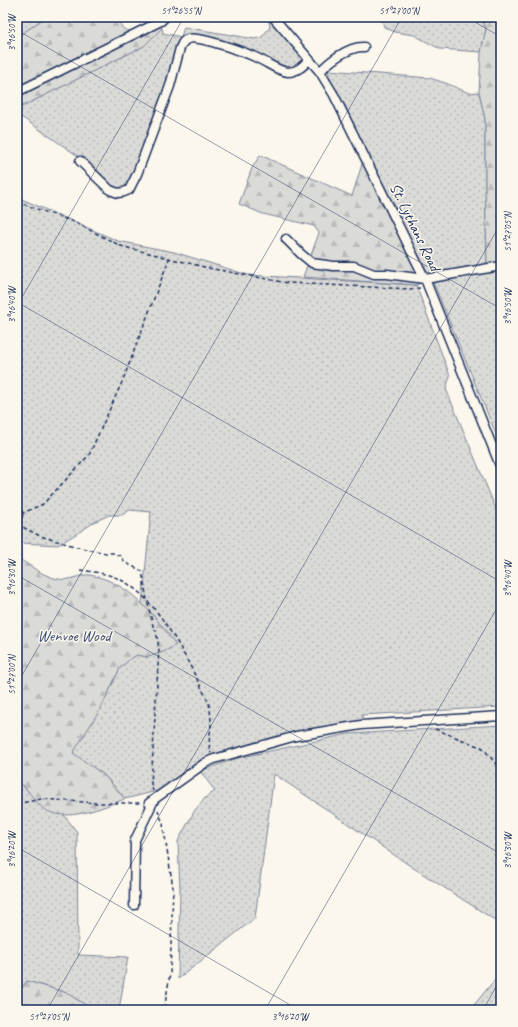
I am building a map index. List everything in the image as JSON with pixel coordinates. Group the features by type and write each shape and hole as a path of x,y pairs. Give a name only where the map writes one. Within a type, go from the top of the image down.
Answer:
{"street":[{"path":"17,92 155,24 165,17"},
{"name":"St. Lythans Road","path":"272,17 320,72 334,95 429,287 501,468"},
{"path":"80,161 110,190 118,192 129,190 137,174 170,86 180,48 183,42 187,39 202,39 240,51 286,72 293,72 301,68 309,60"},
{"path":"320,72 326,64 334,59 352,49 364,47"},
{"path":"286,239 312,263 333,266 354,266 374,274 387,274 425,279 501,266"},
{"path":"134,905 135,840 152,801 205,763 214,759 296,736 361,725 501,716"}],"path":[{"path":"17,202 74,222 121,246 208,268 288,282 410,289 429,287"},
{"path":"23,513 43,504 89,455 123,380 169,258"},
{"path":"17,506 23,513"},
{"path":"20,526 23,513"},
{"path":"17,524 40,536 81,548 120,556 126,562 142,571 146,600 154,630 156,630 159,648 151,784 152,801 163,824 173,888 170,974 164,1010"},
{"path":"80,570 117,578 128,584 146,600 178,643 209,703 211,724 210,750 214,759"},
{"path":"434,728 483,748 501,770"},
{"path":"17,804 41,799 97,803 152,801"}],"green space":[{"path":"17,17 46,17 17,37"},
{"path":"46,17 119,17 120,24 125,30 135,31 17,90 17,37"},
{"path":"268,17 301,54 302,58 296,68 288,70 189,36 182,37 177,47 171,77 131,185 125,190 115,190 78,156 17,114 17,109 144,46 162,28 163,33 181,37 184,27 255,39 262,37 270,27"},
{"path":"381,17 482,17 486,29 481,52 440,49 414,35 395,32 384,27"},
{"path":"482,17 501,17 501,263 487,265 485,119 479,92 481,52 486,29"},
{"path":"161,26 162,28 144,46 17,109 17,95"},
{"path":"328,70 430,78 469,93 479,92 485,119 487,265 428,274 329,77"},
{"path":"260,155 352,196 363,161 424,282 416,285 303,277 319,233 314,226 263,214 239,204 252,168"},
{"path":"17,197 118,241 174,252 248,275 416,285 450,376 446,389 501,521 501,707 362,715 363,726 231,751 202,761 157,791 125,799 104,775 72,753 101,708 120,668 137,655 148,657 163,652 156,618 142,604 151,512 130,510 122,515 109,515 96,521 58,545 21,543 17,529"},
{"path":"501,270 501,446 433,282"},
{"name":"Wenvoe Wood","path":"17,529 21,543 21,560 44,574 56,579 69,579 90,575 117,585 140,601 159,622 176,645 163,652 148,657 137,655 120,668 101,708 73,753 104,775 125,799 96,810 73,815 53,813 44,809 17,779"},
{"path":"501,725 501,924 412,867 274,774 255,918 178,979 180,890 178,841 195,810 205,798 215,791 200,771 238,758 348,734"},
{"path":"17,779 44,809 64,815 77,832 78,955 128,957 119,1010 93,1010 67,993 27,981 17,994"},
{"path":"501,972 501,1010 470,1010"},
{"path":"27,981 67,993 93,1010 17,1010 17,994"}]}
